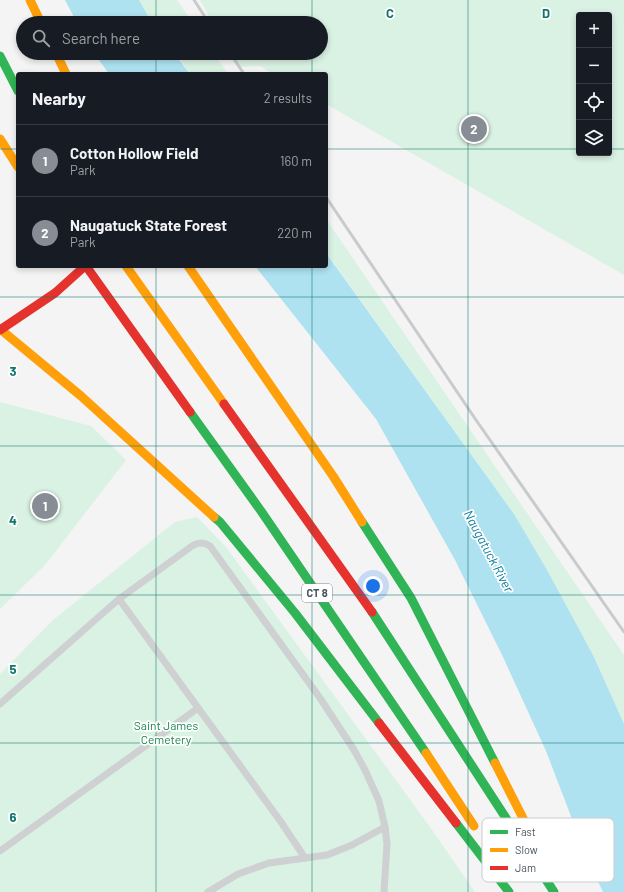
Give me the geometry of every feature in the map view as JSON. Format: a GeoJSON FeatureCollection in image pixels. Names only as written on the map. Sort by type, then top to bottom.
{"type":"FeatureCollection","features":[{"type":"Feature","properties":{"kind":"main road"},"geometry":{"type":"LineString","coordinates":[[30,0],[38,16]]}},
{"type":"Feature","properties":{"kind":"main road"},"geometry":{"type":"LineString","coordinates":[[0,56],[16,87]]}},
{"type":"Feature","properties":{"kind":"main road"},"geometry":{"type":"LineString","coordinates":[[59,60],[65,72]]}},
{"type":"Feature","properties":{"kind":"main road"},"geometry":{"type":"LineString","coordinates":[[0,140],[16,164]]}},
{"type":"Feature","properties":{"kind":"main road"},"geometry":{"type":"LineString","coordinates":[[83,268],[49,298],[0,330],[81,396],[220,522],[295,613],[482,857]]}},
{"type":"Feature","properties":{"kind":"main road","name":"CT 8"},"geometry":{"type":"LineString","coordinates":[[86,268],[261,511],[409,726],[478,832]]}},
{"type":"Feature","properties":{"kind":"main road"},"geometry":{"type":"LineString","coordinates":[[189,268],[333,476],[411,598],[523,818]]}},
{"type":"Feature","properties":{"kind":"main road","name":"CT 8"},"geometry":{"type":"LineString","coordinates":[[127,269],[385,631],[506,818]]}},
{"type":"Feature","properties":{"kind":"main road"},"geometry":{"type":"LineString","coordinates":[[501,882],[509,892]]}},
{"type":"Feature","properties":{"kind":"main road"},"geometry":{"type":"LineString","coordinates":[[511,882],[517,892]]}},
{"type":"Feature","properties":{"kind":"main road","name":"CT 8"},"geometry":{"type":"LineString","coordinates":[[548,882],[554,892]]}},
{"type":"Feature","properties":{"kind":"main road"},"geometry":{"type":"LineString","coordinates":[[555,882],[560,892]]}},
{"type":"Feature","properties":{"kind":"lane"},"geometry":{"type":"LineString","coordinates":[[0,704],[119,599],[192,546],[197,543],[206,543],[210,546],[320,698],[354,750],[379,801],[385,827],[387,844],[384,892]]}},
{"type":"Feature","properties":{"kind":"lane"},"geometry":{"type":"LineString","coordinates":[[119,599],[281,822],[305,858]]}},
{"type":"Feature","properties":{"kind":"lane"},"geometry":{"type":"LineString","coordinates":[[0,850],[198,708]]}},
{"type":"Feature","properties":{"kind":"lane"},"geometry":{"type":"LineString","coordinates":[[208,892],[238,874],[269,863],[327,855],[352,845],[385,827]]}},
{"type":"Feature","properties":{"kind":"green space"},"geometry":{"type":"Polygon","coordinates":[[[139,0],[177,0],[188,16],[148,16],[139,0]]]}},
{"type":"Feature","properties":{"kind":"green space"},"geometry":{"type":"Polygon","coordinates":[[[200,0],[624,0],[624,275],[328,105],[328,72],[270,72],[260,66],[239,67],[235,60],[328,60],[328,16],[209,16],[200,0]]]}},
{"type":"Feature","properties":{"kind":"green space"},"geometry":{"type":"Polygon","coordinates":[[[180,60],[218,60],[227,72],[189,72],[180,60]]]}},
{"type":"Feature","properties":{"kind":"green space"},"geometry":{"type":"Polygon","coordinates":[[[328,222],[624,655],[624,724],[594,657],[514,514],[328,255],[328,222]]]}},
{"type":"Feature","properties":{"kind":"green space"},"geometry":{"type":"Polygon","coordinates":[[[0,402],[91,426],[126,460],[45,565],[0,609],[0,402]]]}},
{"type":"Feature","properties":{"kind":"green space","name":"Saint James Cemetery"},"geometry":{"type":"Polygon","coordinates":[[[197,517],[226,547],[430,827],[475,892],[0,892],[0,674],[53,620],[175,522],[197,517]]]}},
{"type":"Feature","properties":{"kind":"water"},"geometry":{"type":"Polygon","coordinates":[[[65,0],[139,0],[148,16],[73,16],[65,0]]]}},
{"type":"Feature","properties":{"kind":"water"},"geometry":{"type":"Polygon","coordinates":[[[99,60],[179,60],[188,72],[108,72],[99,60]]]}},
{"type":"Feature","properties":{"kind":"water","name":"Naugatuck River"},"geometry":{"type":"Polygon","coordinates":[[[328,256],[514,514],[547,570],[594,657],[624,724],[624,892],[603,892],[598,882],[614,882],[614,818],[572,818],[546,751],[503,657],[455,560],[376,419],[257,268],[328,268],[328,256]]]}},
{"type":"Feature","properties":{"kind":"railway"},"geometry":{"type":"LineString","coordinates":[[194,0],[204,16]]}},
{"type":"Feature","properties":{"kind":"railway"},"geometry":{"type":"LineString","coordinates":[[235,60],[243,72]]}},
{"type":"Feature","properties":{"kind":"railway"},"geometry":{"type":"LineString","coordinates":[[328,200],[476,420],[624,632]]}},
{"type":"Feature","properties":{"kind":"traffic: fast"},"geometry":{"type":"LineString","coordinates":[[0,56],[16,87]]}},
{"type":"Feature","properties":{"kind":"traffic: fast"},"geometry":{"type":"LineString","coordinates":[[190,412],[261,511],[426,753]]}},
{"type":"Feature","properties":{"kind":"traffic: fast"},"geometry":{"type":"LineString","coordinates":[[214,517],[220,522],[295,613],[379,723]]}},
{"type":"Feature","properties":{"kind":"traffic: fast"},"geometry":{"type":"LineString","coordinates":[[362,522],[411,598],[495,763]]}},
{"type":"Feature","properties":{"kind":"traffic: fast"},"geometry":{"type":"LineString","coordinates":[[372,612],[506,818]]}},
{"type":"Feature","properties":{"kind":"traffic: fast"},"geometry":{"type":"LineString","coordinates":[[456,823],[482,857]]}},
{"type":"Feature","properties":{"kind":"traffic: fast"},"geometry":{"type":"LineString","coordinates":[[501,882],[509,892]]}},
{"type":"Feature","properties":{"kind":"traffic: fast"},"geometry":{"type":"LineString","coordinates":[[548,882],[554,892]]}},
{"type":"Feature","properties":{"kind":"traffic: slow"},"geometry":{"type":"LineString","coordinates":[[30,0],[38,16]]}},
{"type":"Feature","properties":{"kind":"traffic: slow"},"geometry":{"type":"LineString","coordinates":[[59,60],[65,72]]}},
{"type":"Feature","properties":{"kind":"traffic: slow"},"geometry":{"type":"LineString","coordinates":[[0,139],[16,164]]}},
{"type":"Feature","properties":{"kind":"traffic: slow"},"geometry":{"type":"LineString","coordinates":[[127,268],[224,404]]}},
{"type":"Feature","properties":{"kind":"traffic: slow"},"geometry":{"type":"LineString","coordinates":[[189,268],[333,476],[362,522]]}},
{"type":"Feature","properties":{"kind":"traffic: slow"},"geometry":{"type":"LineString","coordinates":[[0,329],[81,396],[214,517]]}},
{"type":"Feature","properties":{"kind":"traffic: slow"},"geometry":{"type":"LineString","coordinates":[[426,753],[474,826]]}},
{"type":"Feature","properties":{"kind":"traffic: slow"},"geometry":{"type":"LineString","coordinates":[[495,763],[523,818]]}},
{"type":"Feature","properties":{"kind":"traffic: jam"},"geometry":{"type":"LineString","coordinates":[[0,330],[55,293],[83,268]]}},
{"type":"Feature","properties":{"kind":"traffic: jam"},"geometry":{"type":"LineString","coordinates":[[87,268],[190,412]]}},
{"type":"Feature","properties":{"kind":"traffic: jam"},"geometry":{"type":"LineString","coordinates":[[224,404],[372,612]]}},
{"type":"Feature","properties":{"kind":"traffic: jam"},"geometry":{"type":"LineString","coordinates":[[379,723],[456,823]]}},
{"type":"Feature","properties":{"kind":"place","name":"Naugatuck State Forest"},"geometry":{"type":"Point","coordinates":[474,129]}},
{"type":"Feature","properties":{"kind":"place","name":"Cotton Hollow Field"},"geometry":{"type":"Point","coordinates":[45,506]}}]}
